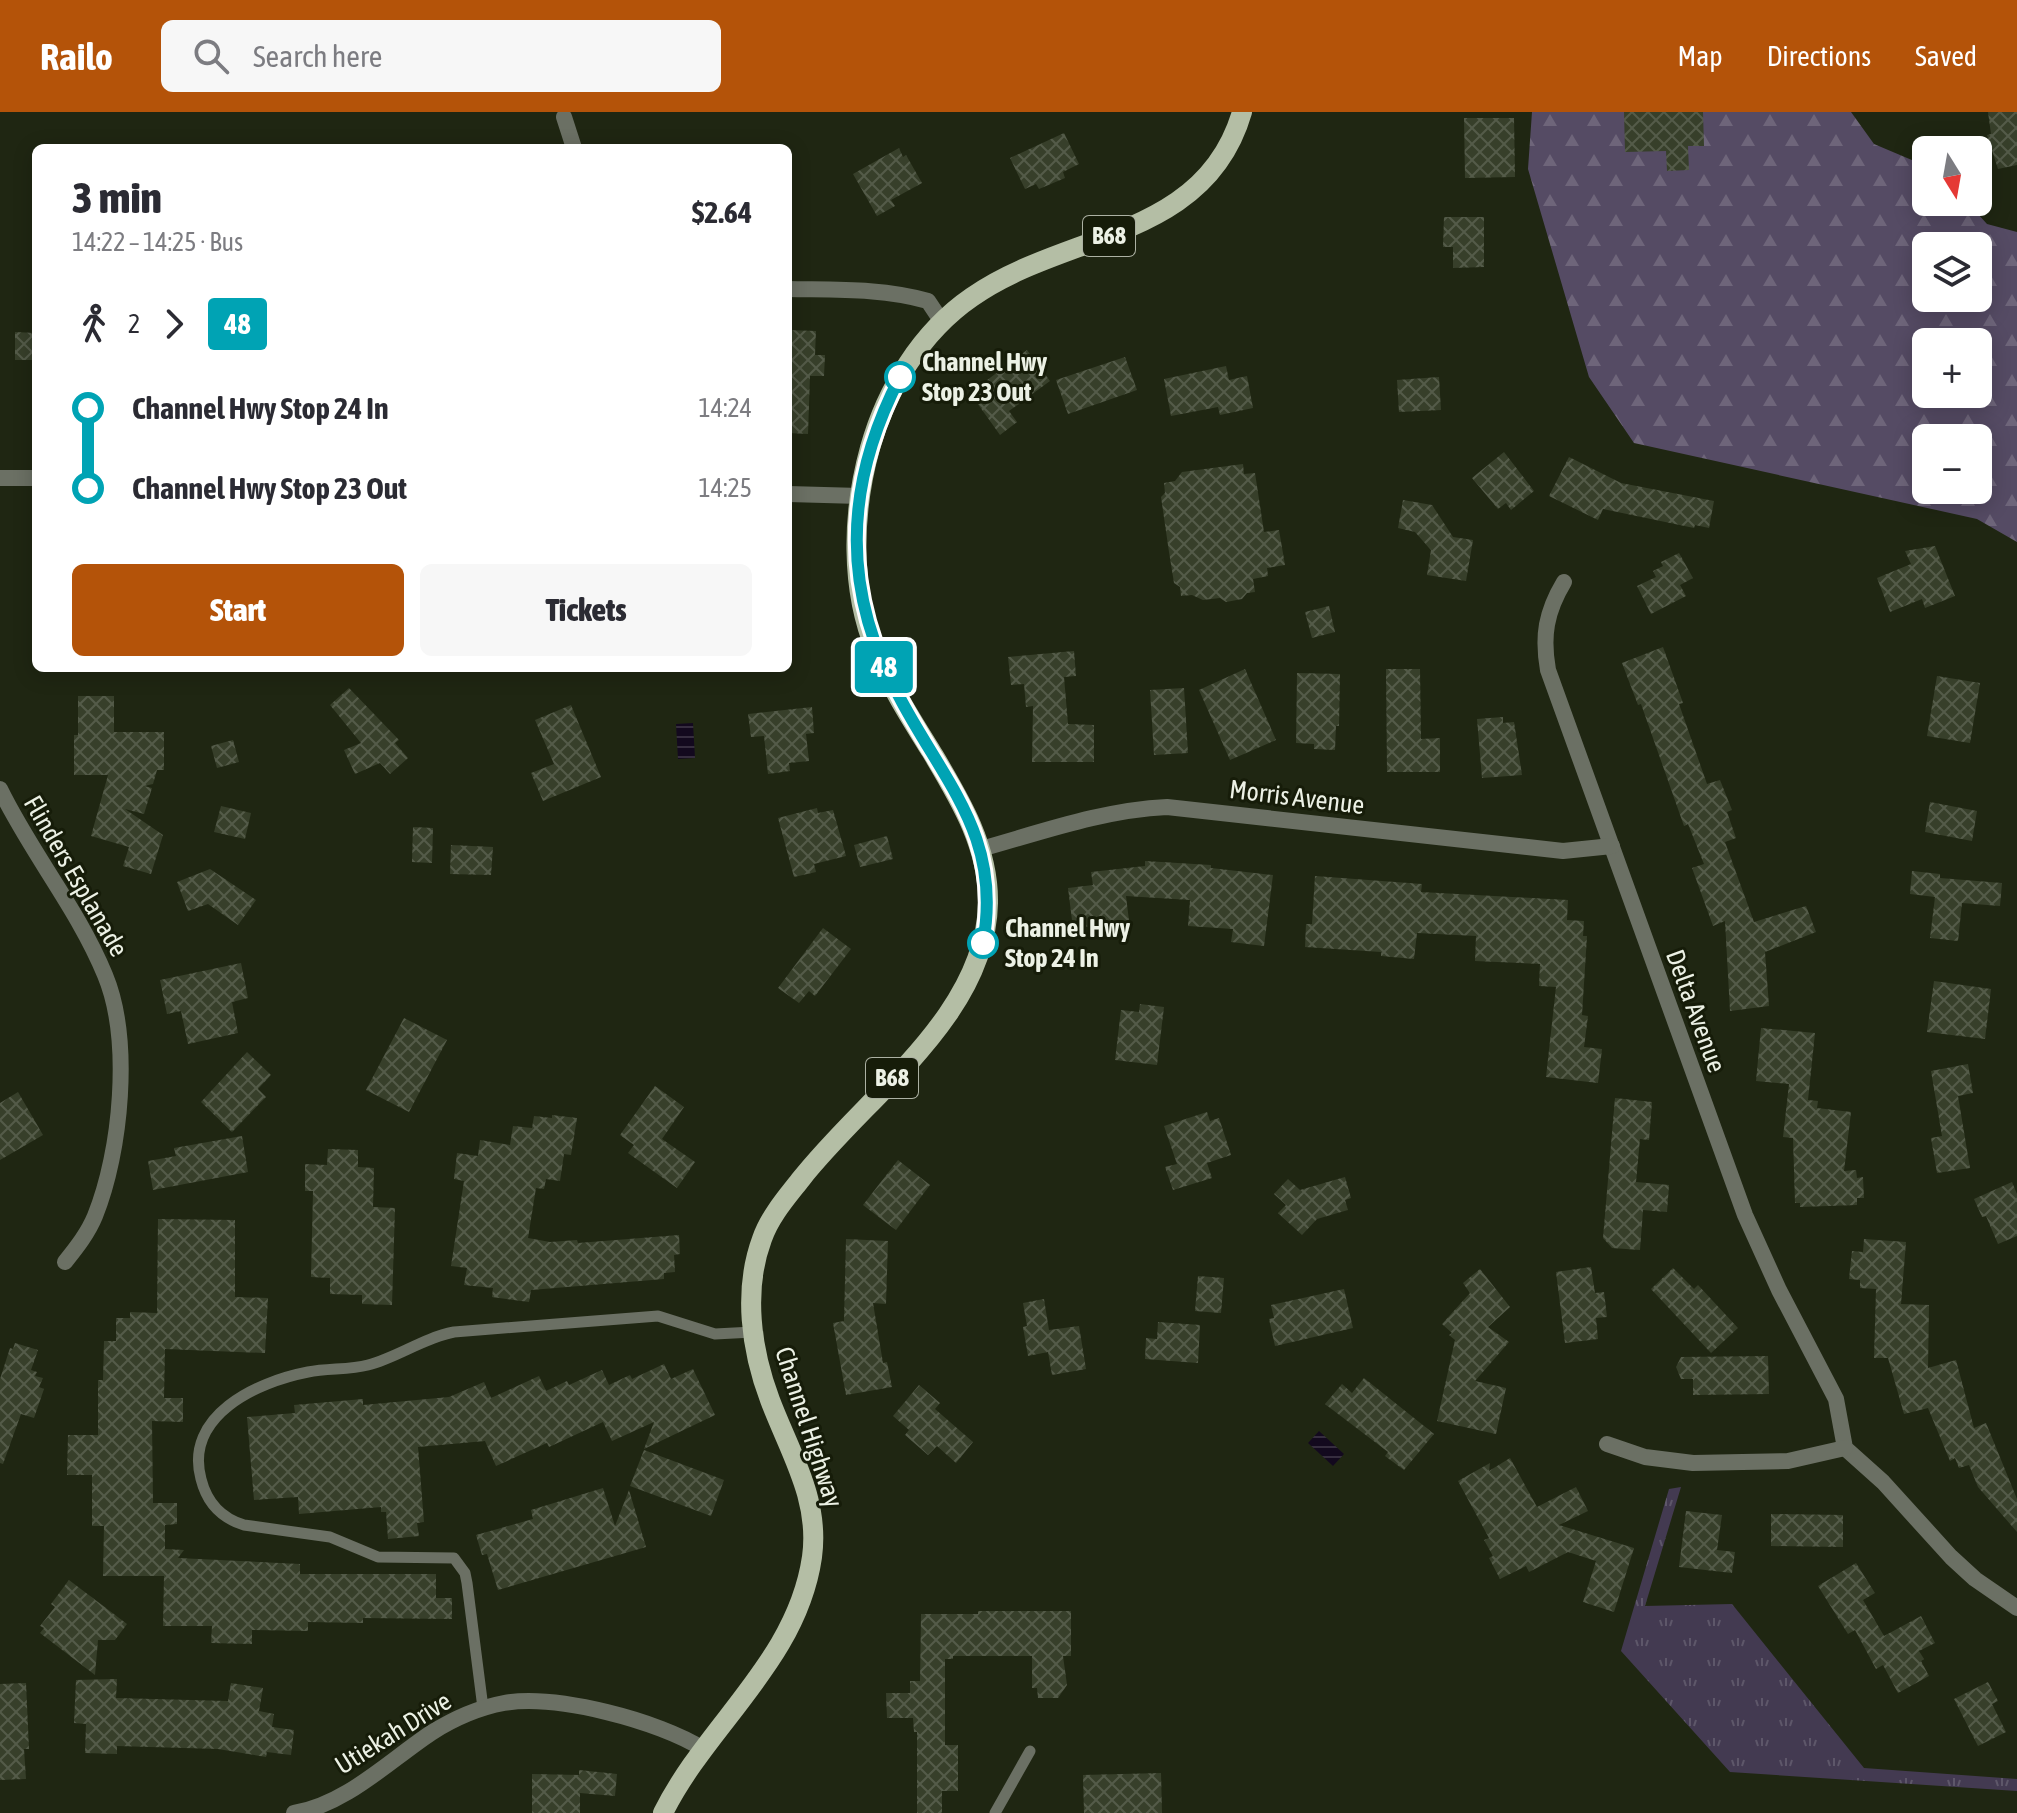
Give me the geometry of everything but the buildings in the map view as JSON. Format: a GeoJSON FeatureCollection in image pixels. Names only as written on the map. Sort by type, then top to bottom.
{"type":"FeatureCollection","features":[{"type":"Feature","properties":{"kind":"main road","name":"Channel Highway"},"geometry":{"type":"LineString","coordinates":[[663,1813],[703,1749],[761,1675],[787,1635],[803,1595],[812,1556],[813,1522],[809,1496],[770,1401],[753,1332],[752,1280],[762,1238],[774,1214],[813,1163],[927,1041],[950,1010],[976,965],[983,943],[988,899],[981,849],[962,801],[902,703],[875,650],[866,621],[858,574],[860,496],[871,445],[888,400],[916,352],[942,322],[969,298],[995,283],[1127,229],[1184,197],[1223,157],[1242,112]]}},
{"type":"Feature","properties":{"kind":"street"},"geometry":{"type":"LineString","coordinates":[[564,117],[573,144]]}},
{"type":"Feature","properties":{"kind":"street"},"geometry":{"type":"LineString","coordinates":[[792,289],[882,291],[907,295],[928,301],[942,322]]}},
{"type":"Feature","properties":{"kind":"street"},"geometry":{"type":"LineString","coordinates":[[0,478],[32,478]]}},
{"type":"Feature","properties":{"kind":"street"},"geometry":{"type":"LineString","coordinates":[[792,494],[860,496]]}},
{"type":"Feature","properties":{"kind":"street","name":"Delta Avenue"},"geometry":{"type":"LineString","coordinates":[[1564,582],[1547,618],[1545,643],[1548,670],[1745,1215],[1779,1290],[1836,1399],[1845,1448]]}},
{"type":"Feature","properties":{"kind":"street","name":"Flinders Esplanade"},"geometry":{"type":"LineString","coordinates":[[0,789],[27,840],[86,936],[106,978],[118,1029],[119,1118],[109,1171],[94,1218],[65,1262]]}},
{"type":"Feature","properties":{"kind":"street","name":"Morris Avenue"},"geometry":{"type":"LineString","coordinates":[[981,849],[1134,808],[1167,807],[1563,851],[1612,846]]}},
{"type":"Feature","properties":{"kind":"street"},"geometry":{"type":"LineString","coordinates":[[1607,1444],[1645,1457],[1693,1463],[1788,1461],[1845,1448],[1883,1482],[1951,1557],[1975,1579],[2017,1608]]}},
{"type":"Feature","properties":{"kind":"street","name":"Utiekah Drive"},"geometry":{"type":"LineString","coordinates":[[294,1813],[326,1803],[434,1731],[483,1708],[531,1702],[559,1704],[653,1725],[680,1735],[703,1749]]}},
{"type":"Feature","properties":{"kind":"lane"},"geometry":{"type":"LineString","coordinates":[[483,1708],[467,1583],[460,1564],[454,1558],[378,1557],[330,1537],[231,1521],[221,1515],[208,1499],[199,1473],[199,1446],[213,1419],[233,1402],[286,1378],[374,1363],[425,1340],[454,1332],[658,1316],[715,1334],[753,1332]]}},
{"type":"Feature","properties":{"kind":"lane"},"geometry":{"type":"LineString","coordinates":[[995,1813],[1030,1751]]}},
{"type":"Feature","properties":{"kind":"green space"},"geometry":{"type":"Polygon","coordinates":[[[1532,112],[1851,112],[1874,144],[1912,160],[1912,216],[1980,216],[1987,224],[2017,232],[2017,542],[1977,519],[1634,443],[1589,377],[1528,169],[1532,112]]]}},
{"type":"Feature","properties":{"kind":"green space"},"geometry":{"type":"Polygon","coordinates":[[[1681,1487],[1645,1606],[1732,1604],[1864,1768],[2017,1779],[2017,1791],[1730,1772],[1621,1651],[1669,1489],[1681,1487]]]}},
{"type":"Feature","properties":{"kind":"shaded area"},"geometry":{"type":"Polygon","coordinates":[[[693,723],[695,758],[678,759],[676,724],[693,723]]]}},
{"type":"Feature","properties":{"kind":"shaded area"},"geometry":{"type":"Polygon","coordinates":[[[1319,1431],[1344,1454],[1333,1466],[1308,1443],[1319,1431]]]}},
{"type":"Feature","properties":{"kind":"bus line","name":"48"},"geometry":{"type":"LineString","coordinates":[[900,377],[871,445],[860,496],[857,551],[861,599],[875,650],[902,703],[962,801],[981,849],[988,899],[983,943]]}},
{"type":"Feature","properties":{"kind":"place","name":"Channel Hwy Stop 23 Out"},"geometry":{"type":"Point","coordinates":[900,377]}},
{"type":"Feature","properties":{"kind":"place","name":"Channel Hwy Stop 24 In"},"geometry":{"type":"Point","coordinates":[983,943]}}]}
